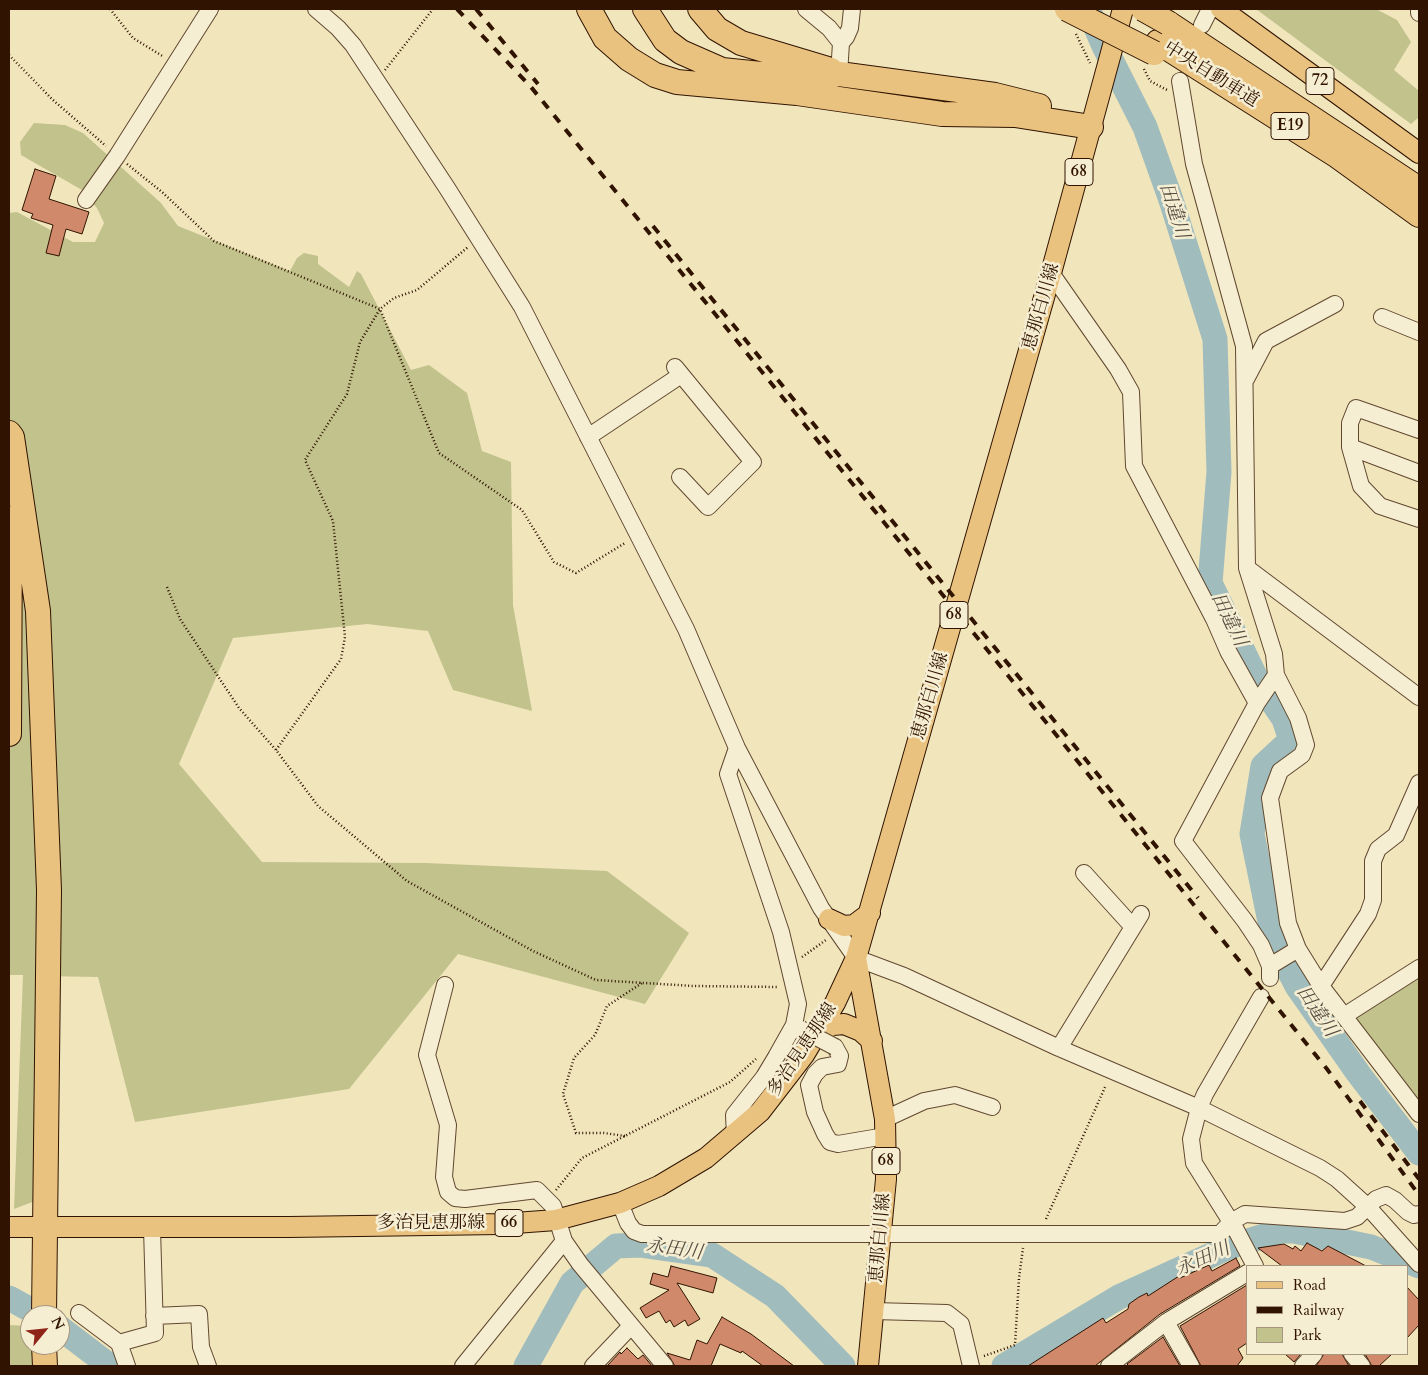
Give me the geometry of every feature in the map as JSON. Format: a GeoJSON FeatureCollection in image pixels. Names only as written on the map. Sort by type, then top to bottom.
{"type":"FeatureCollection","features":[{"type":"Feature","properties":{"kind":"highway"},"geometry":{"type":"LineString","coordinates":[[590,9],[605,38],[629,59],[656,75],[677,82],[797,93],[942,114],[1015,114],[1091,127]]}},
{"type":"Feature","properties":{"kind":"highway"},"geometry":{"type":"LineString","coordinates":[[631,9],[643,35],[657,53],[700,84]]}},
{"type":"Feature","properties":{"kind":"highway"},"geometry":{"type":"LineString","coordinates":[[645,9],[665,40],[680,52],[722,70],[810,79],[839,74]]}},
{"type":"Feature","properties":{"kind":"highway"},"geometry":{"type":"LineString","coordinates":[[700,9],[717,29],[741,43],[819,66],[839,74],[995,94],[1056,111],[1091,127]]}},
{"type":"Feature","properties":{"kind":"highway"},"geometry":{"type":"LineString","coordinates":[[1067,9],[1160,39]]}},
{"type":"Feature","properties":{"kind":"highway","name":"中央自動車道"},"geometry":{"type":"LineString","coordinates":[[1099,9],[1160,39],[1419,188]]}},
{"type":"Feature","properties":{"kind":"highway","name":"中央自動車道"},"geometry":{"type":"LineString","coordinates":[[1143,9],[1160,39],[1336,155],[1419,215]]}},
{"type":"Feature","properties":{"kind":"highway"},"geometry":{"type":"LineString","coordinates":[[9,433],[12,437],[38,610],[49,890],[44,1305]]}},
{"type":"Feature","properties":{"kind":"highway"},"geometry":{"type":"LineString","coordinates":[[9,499],[11,541],[9,734]]}},
{"type":"Feature","properties":{"kind":"main road","name":"恵那白川線"},"geometry":{"type":"LineString","coordinates":[[868,1366],[886,1179],[885,1128],[872,1041],[864,1008],[856,958],[1051,273],[1123,9]]}},
{"type":"Feature","properties":{"kind":"main road","name":"72"},"geometry":{"type":"LineString","coordinates":[[1221,9],[1419,153]]}},
{"type":"Feature","properties":{"kind":"main road"},"geometry":{"type":"LineString","coordinates":[[828,929],[854,924],[870,913]]}},
{"type":"Feature","properties":{"kind":"main road","name":"多治見恵那線"},"geometry":{"type":"LineString","coordinates":[[9,1228],[501,1224],[556,1220],[620,1203],[659,1186],[706,1158],[760,1112],[781,1086],[805,1028],[836,1003],[856,958]]}},
{"type":"Feature","properties":{"kind":"main road"},"geometry":{"type":"LineString","coordinates":[[805,1028],[844,1024],[861,1031],[872,1041]]}},
{"type":"Feature","properties":{"kind":"street"},"geometry":{"type":"LineString","coordinates":[[86,200],[117,156],[210,9]]}},
{"type":"Feature","properties":{"kind":"street"},"geometry":{"type":"LineString","coordinates":[[316,9],[338,28],[353,45],[522,307],[686,629],[737,748],[828,929],[856,958],[904,976],[1059,1048],[1199,1108],[1320,1168],[1337,1179],[1368,1207],[1419,1264]]}},
{"type":"Feature","properties":{"kind":"street"},"geometry":{"type":"LineString","coordinates":[[806,9],[829,28],[841,43]]}},
{"type":"Feature","properties":{"kind":"street"},"geometry":{"type":"LineString","coordinates":[[839,74],[841,43],[846,38],[850,28],[852,9]]}},
{"type":"Feature","properties":{"kind":"street"},"geometry":{"type":"LineString","coordinates":[[1202,25],[1210,9]]}},
{"type":"Feature","properties":{"kind":"street"},"geometry":{"type":"LineString","coordinates":[[1180,81],[1194,164],[1244,346],[1247,568],[1274,654],[1276,675],[1298,718],[1306,745],[1302,755],[1280,771],[1270,798],[1288,923],[1298,949],[1321,986],[1419,1114]]}},
{"type":"Feature","properties":{"kind":"street"},"geometry":{"type":"LineString","coordinates":[[1051,273],[1118,369],[1131,392],[1134,466],[1214,619],[1228,652],[1257,702]]}},
{"type":"Feature","properties":{"kind":"street"},"geometry":{"type":"LineString","coordinates":[[1244,381],[1266,342],[1335,304]]}},
{"type":"Feature","properties":{"kind":"street"},"geometry":{"type":"LineString","coordinates":[[1382,317],[1419,332]]}},
{"type":"Feature","properties":{"kind":"street"},"geometry":{"type":"LineString","coordinates":[[588,437],[678,371],[754,462],[708,507],[680,477]]}},
{"type":"Feature","properties":{"kind":"street"},"geometry":{"type":"LineString","coordinates":[[1419,430],[1356,408],[1350,423],[1350,447],[1361,486],[1380,506],[1419,519]]}},
{"type":"Feature","properties":{"kind":"street"},"geometry":{"type":"LineString","coordinates":[[1350,447],[1419,473]]}},
{"type":"Feature","properties":{"kind":"street"},"geometry":{"type":"LineString","coordinates":[[1247,568],[1419,697]]}},
{"type":"Feature","properties":{"kind":"street"},"geometry":{"type":"LineString","coordinates":[[1276,675],[1257,702],[1183,841],[1246,921],[1261,945],[1270,972],[1298,949]]}},
{"type":"Feature","properties":{"kind":"street"},"geometry":{"type":"LineString","coordinates":[[737,748],[728,774],[781,932],[795,990],[798,1014],[805,1028],[835,1047],[840,1056],[838,1064],[822,1067],[815,1074],[809,1085],[815,1112],[830,1142],[838,1144],[885,1128],[924,1101],[954,1095],[992,1107]]}},
{"type":"Feature","properties":{"kind":"street"},"geometry":{"type":"LineString","coordinates":[[1321,986],[1368,914],[1373,900],[1373,861],[1378,850],[1396,835],[1419,783]]}},
{"type":"Feature","properties":{"kind":"street"},"geometry":{"type":"LineString","coordinates":[[1059,1048],[1137,920],[1084,873]]}},
{"type":"Feature","properties":{"kind":"street"},"geometry":{"type":"LineString","coordinates":[[1344,1016],[1419,968]]}},
{"type":"Feature","properties":{"kind":"street"},"geometry":{"type":"LineString","coordinates":[[445,985],[427,1056],[448,1125],[444,1177],[448,1192],[455,1198],[465,1199],[537,1190],[553,1206],[564,1240],[580,1264],[665,1366]]}},
{"type":"Feature","properties":{"kind":"street"},"geometry":{"type":"LineString","coordinates":[[1256,1265],[1194,1163],[1191,1139],[1199,1108],[1225,1056],[1260,997]]}},
{"type":"Feature","properties":{"kind":"street"},"geometry":{"type":"LineString","coordinates":[[620,1203],[628,1223],[634,1231],[642,1234],[1026,1234],[1044,1236],[1220,1234],[1233,1226],[1245,1214],[1345,1221],[1357,1217],[1376,1199],[1386,1195],[1395,1200],[1408,1212],[1414,1215],[1419,1214]]}},
{"type":"Feature","properties":{"kind":"street"},"geometry":{"type":"LineString","coordinates":[[119,1343],[155,1333],[152,1228]]}},
{"type":"Feature","properties":{"kind":"street"},"geometry":{"type":"LineString","coordinates":[[463,1366],[564,1240]]}},
{"type":"Feature","properties":{"kind":"street"},"geometry":{"type":"LineString","coordinates":[[1109,1366],[1166,1322],[1246,1274]]}},
{"type":"Feature","properties":{"kind":"street"},"geometry":{"type":"LineString","coordinates":[[874,1311],[947,1313],[961,1324],[971,1364]]}},
{"type":"Feature","properties":{"kind":"street"},"geometry":{"type":"LineString","coordinates":[[79,1313],[119,1343],[127,1366]]}},
{"type":"Feature","properties":{"kind":"street"},"geometry":{"type":"LineString","coordinates":[[154,1316],[199,1314],[201,1347],[208,1366]]}},
{"type":"Feature","properties":{"kind":"street"},"geometry":{"type":"LineString","coordinates":[[1166,1322],[1191,1366]]}},
{"type":"Feature","properties":{"kind":"street"},"geometry":{"type":"LineString","coordinates":[[593,1366],[631,1326]]}},
{"type":"Feature","properties":{"kind":"street"},"geometry":{"type":"LineString","coordinates":[[1303,1366],[1313,1355]]}},
{"type":"Feature","properties":{"kind":"street"},"geometry":{"type":"LineString","coordinates":[[1353,1355],[1362,1366]]}},
{"type":"Feature","properties":{"kind":"path"},"geometry":{"type":"LineString","coordinates":[[110,9],[133,38],[176,64]]}},
{"type":"Feature","properties":{"kind":"path"},"geometry":{"type":"LineString","coordinates":[[375,80],[433,9]]}},
{"type":"Feature","properties":{"kind":"path"},"geometry":{"type":"LineString","coordinates":[[1074,32],[1090,63],[1096,69],[1105,72]]}},
{"type":"Feature","properties":{"kind":"path"},"geometry":{"type":"LineString","coordinates":[[9,55],[53,100],[117,156],[162,192],[214,241],[380,309],[439,453],[522,510],[554,562],[576,573],[638,535]]}},
{"type":"Feature","properties":{"kind":"path"},"geometry":{"type":"LineString","coordinates":[[276,750],[341,659],[344,638],[333,521],[305,460],[347,394],[360,342],[380,309],[394,298],[417,290],[479,238]]}},
{"type":"Feature","properties":{"kind":"path"},"geometry":{"type":"LineString","coordinates":[[167,587],[180,619],[239,708],[276,750],[318,806],[407,881],[533,951],[596,980],[693,986],[772,985],[795,990]]}},
{"type":"Feature","properties":{"kind":"path"},"geometry":{"type":"LineString","coordinates":[[802,957],[828,929]]}},
{"type":"Feature","properties":{"kind":"path"},"geometry":{"type":"LineString","coordinates":[[625,1136],[604,1133],[576,1133],[563,1094],[574,1058],[595,1035],[607,1006],[643,983]]}},
{"type":"Feature","properties":{"kind":"path"},"geometry":{"type":"LineString","coordinates":[[548,1201],[582,1158],[730,1082],[760,1056]]}},
{"type":"Feature","properties":{"kind":"path"},"geometry":{"type":"LineString","coordinates":[[1044,1236],[1046,1220],[1107,1081]]}},
{"type":"Feature","properties":{"kind":"path"},"geometry":{"type":"LineString","coordinates":[[971,1364],[1015,1344],[1019,1278],[1026,1234]]}},
{"type":"Feature","properties":{"kind":"green space"},"geometry":{"type":"Polygon","coordinates":[[[1256,9],[1376,9],[1397,20],[1411,42],[1394,70],[1419,91],[1419,117],[1411,124],[1256,9]]]}},
{"type":"Feature","properties":{"kind":"green space"},"geometry":{"type":"Polygon","coordinates":[[[34,123],[65,125],[83,133],[161,203],[178,226],[290,271],[297,258],[304,253],[318,256],[318,264],[349,287],[357,271],[361,274],[411,370],[429,365],[467,393],[482,451],[511,462],[513,605],[532,711],[453,690],[428,631],[367,624],[233,638],[179,764],[262,862],[426,863],[607,871],[689,933],[645,1004],[458,954],[349,1089],[135,1122],[98,977],[41,976],[35,1201],[14,1209],[23,975],[9,975],[9,213],[17,212],[73,242],[95,242],[104,223],[97,208],[82,190],[21,155],[20,142],[34,123]]]}},
{"type":"Feature","properties":{"kind":"green space"},"geometry":{"type":"Polygon","coordinates":[[[1419,972],[1419,1103],[1352,1019],[1419,972]]]}},
{"type":"Feature","properties":{"kind":"green space"},"geometry":{"type":"Polygon","coordinates":[[[9,1325],[20,1326],[20,1355],[38,1355],[39,1366],[9,1366],[9,1325]]]}},
{"type":"Feature","properties":{"kind":"building"},"geometry":{"type":"Polygon","coordinates":[[[35,169],[56,176],[49,199],[89,212],[82,234],[66,229],[59,256],[46,253],[53,225],[31,218],[33,214],[22,210],[35,169]]]}},
{"type":"Feature","properties":{"kind":"building"},"geometry":{"type":"Polygon","coordinates":[[[1307,1243],[1322,1251],[1328,1246],[1364,1265],[1281,1265],[1258,1248],[1284,1244],[1293,1249],[1295,1246],[1301,1251],[1307,1243]]]}},
{"type":"Feature","properties":{"kind":"building"},"geometry":{"type":"Polygon","coordinates":[[[1236,1258],[1240,1266],[1160,1314],[1095,1366],[1028,1366],[1103,1318],[1106,1323],[1128,1309],[1129,1304],[1139,1297],[1147,1293],[1148,1296],[1179,1276],[1180,1278],[1209,1265],[1212,1271],[1236,1258]]]}},
{"type":"Feature","properties":{"kind":"building"},"geometry":{"type":"Polygon","coordinates":[[[671,1266],[717,1278],[713,1293],[677,1283],[700,1319],[688,1326],[685,1320],[674,1327],[670,1320],[666,1323],[659,1311],[646,1318],[640,1308],[669,1290],[650,1284],[653,1273],[668,1277],[671,1266]]]}},
{"type":"Feature","properties":{"kind":"building"},"geometry":{"type":"Polygon","coordinates":[[[1246,1286],[1246,1344],[1238,1349],[1243,1358],[1237,1366],[1201,1366],[1180,1326],[1246,1286]]]}},
{"type":"Feature","properties":{"kind":"building"},"geometry":{"type":"Polygon","coordinates":[[[1408,1288],[1419,1300],[1419,1325],[1408,1337],[1408,1288]]]}},
{"type":"Feature","properties":{"kind":"building"},"geometry":{"type":"Polygon","coordinates":[[[722,1317],[751,1334],[794,1366],[763,1366],[742,1351],[741,1353],[720,1344],[711,1366],[675,1366],[667,1353],[690,1360],[697,1340],[707,1344],[722,1317]]]}},
{"type":"Feature","properties":{"kind":"building"},"geometry":{"type":"Polygon","coordinates":[[[1163,1337],[1180,1366],[1129,1366],[1127,1364],[1163,1337]]]}},
{"type":"Feature","properties":{"kind":"building"},"geometry":{"type":"Polygon","coordinates":[[[627,1348],[638,1359],[643,1355],[652,1366],[607,1366],[620,1352],[621,1354],[627,1348]]]}},
{"type":"Feature","properties":{"kind":"building"},"geometry":{"type":"Polygon","coordinates":[[[1286,1355],[1300,1355],[1294,1362],[1286,1355]]]}},
{"type":"Feature","properties":{"kind":"building"},"geometry":{"type":"Polygon","coordinates":[[[1323,1355],[1343,1355],[1349,1366],[1316,1366],[1323,1355]]]}},
{"type":"Feature","properties":{"kind":"building"},"geometry":{"type":"Polygon","coordinates":[[[1366,1355],[1391,1355],[1379,1366],[1372,1366],[1366,1355]]]}},
{"type":"Feature","properties":{"kind":"waterway","name":"田違川"},"geometry":{"type":"LineString","coordinates":[[1088,9],[1104,46],[1145,127],[1171,200],[1215,339],[1219,472],[1210,583],[1256,678],[1284,719],[1291,740],[1263,766],[1252,834],[1274,941],[1297,986],[1358,1073],[1419,1153]]}},
{"type":"Feature","properties":{"kind":"waterway","name":"永田川"},"geometry":{"type":"LineString","coordinates":[[1004,1366],[1119,1297],[1229,1247],[1280,1231],[1294,1231],[1371,1247],[1419,1266]]}},
{"type":"Feature","properties":{"kind":"waterway","name":"永田川"},"geometry":{"type":"LineString","coordinates":[[526,1366],[572,1283],[616,1246],[641,1245],[712,1255],[775,1296],[843,1366]]}},
{"type":"Feature","properties":{"kind":"waterway","name":"永田川"},"geometry":{"type":"LineString","coordinates":[[9,1298],[22,1305]]}},
{"type":"Feature","properties":{"kind":"waterway","name":"永田川"},"geometry":{"type":"LineString","coordinates":[[70,1336],[110,1366]]}},
{"type":"Feature","properties":{"kind":"railway"},"geometry":{"type":"LineString","coordinates":[[457,9],[531,87],[1327,1069],[1419,1195]]}},
{"type":"Feature","properties":{"kind":"railway"},"geometry":{"type":"LineString","coordinates":[[476,9],[538,84]]}},
{"type":"Feature","properties":{"kind":"railway"},"geometry":{"type":"LineString","coordinates":[[653,226],[1198,898]]}},
{"type":"Feature","properties":{"kind":"railway"},"geometry":{"type":"LineString","coordinates":[[1360,1101],[1419,1179]]}}]}
